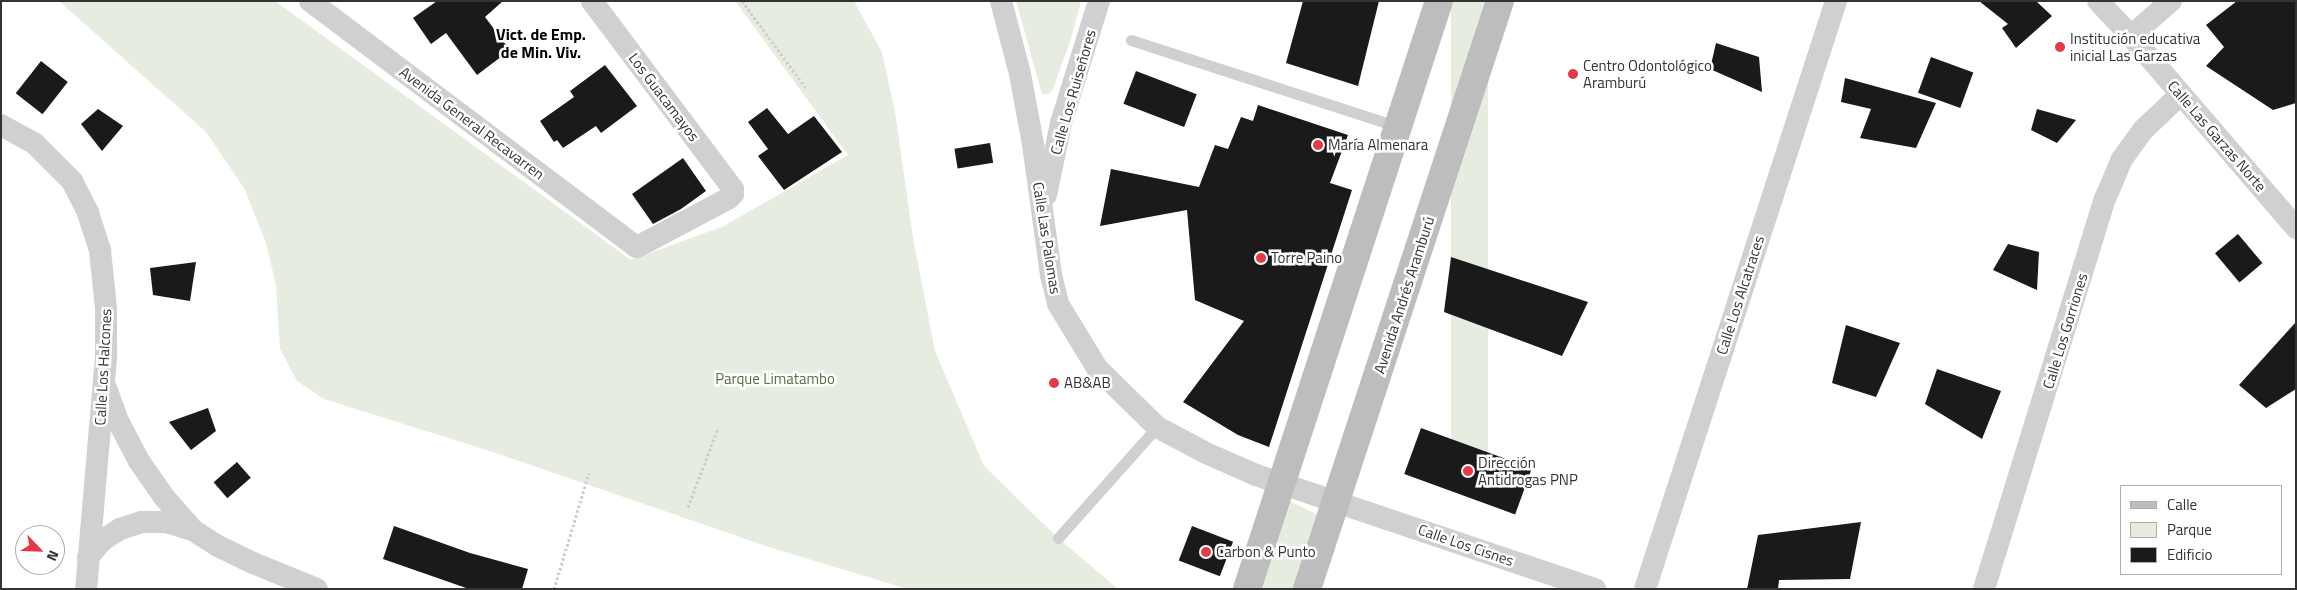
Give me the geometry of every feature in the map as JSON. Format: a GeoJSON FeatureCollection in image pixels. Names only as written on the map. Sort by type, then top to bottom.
{"type":"FeatureCollection","features":[{"type":"Feature","properties":{"kind":"main road"},"geometry":{"type":"LineString","coordinates":[[1247,589],[1439,1]]}},
{"type":"Feature","properties":{"kind":"main road","name":"Avenida Andrés Aramburú"},"geometry":{"type":"LineString","coordinates":[[1307,589],[1500,1]]}},
{"type":"Feature","properties":{"kind":"street","name":"Avenida General Recavarren"},"geometry":{"type":"LineString","coordinates":[[310,1],[637,247],[733,194]]}},
{"type":"Feature","properties":{"kind":"street","name":"Los Guacamayos"},"geometry":{"type":"LineString","coordinates":[[592,1],[733,189],[733,194]]}},
{"type":"Feature","properties":{"kind":"street","name":"Calle Las Palomas"},"geometry":{"type":"LineString","coordinates":[[1001,1],[1020,74],[1034,144],[1051,275],[1058,304],[1069,326],[1097,368],[1157,427],[1206,454],[1251,473],[1337,502]]}},
{"type":"Feature","properties":{"kind":"street","name":"Calle Los Ruiseñores"},"geometry":{"type":"LineString","coordinates":[[1042,213],[1061,123],[1099,1]]}},
{"type":"Feature","properties":{"kind":"street","name":"Calle Los Alcatraces"},"geometry":{"type":"LineString","coordinates":[[1645,589],[1836,1]]}},
{"type":"Feature","properties":{"kind":"street","name":"Calle Las Garzas Norte"},"geometry":{"type":"LineString","coordinates":[[2098,1],[2131,36],[2296,228]]}},
{"type":"Feature","properties":{"kind":"street"},"geometry":{"type":"LineString","coordinates":[[2131,36],[2171,1]]}},
{"type":"Feature","properties":{"kind":"street","name":"Calle Los Gorriones"},"geometry":{"type":"LineString","coordinates":[[1984,589],[2106,199],[2122,159],[2143,130],[2181,94]]}},
{"type":"Feature","properties":{"kind":"street","name":"Calle Los Halcones"},"geometry":{"type":"LineString","coordinates":[[1,125],[35,144],[62,169],[80,194],[100,251],[104,279],[107,337],[86,589]]}},
{"type":"Feature","properties":{"kind":"street"},"geometry":{"type":"LineString","coordinates":[[104,382],[119,423],[139,461],[164,497],[193,530],[218,546],[293,585],[317,589]]}},
{"type":"Feature","properties":{"kind":"street","name":"Calle Los Cisnes"},"geometry":{"type":"LineString","coordinates":[[1337,502],[1595,589]]}},
{"type":"Feature","properties":{"kind":"street"},"geometry":{"type":"LineString","coordinates":[[88,557],[112,534],[141,522],[166,522],[193,530]]}},
{"type":"Feature","properties":{"kind":"lane"},"geometry":{"type":"LineString","coordinates":[[1131,40],[1398,127]]}},
{"type":"Feature","properties":{"kind":"lane"},"geometry":{"type":"LineString","coordinates":[[1058,538],[1157,427]]}},
{"type":"Feature","properties":{"kind":"path"},"geometry":{"type":"LineString","coordinates":[[742,1],[805,87]]}},
{"type":"Feature","properties":{"kind":"path"},"geometry":{"type":"LineString","coordinates":[[688,507],[718,428]]}},
{"type":"Feature","properties":{"kind":"path"},"geometry":{"type":"LineString","coordinates":[[554,589],[589,473]]}},
{"type":"Feature","properties":{"kind":"green space","name":"Parque Limatambo"},"geometry":{"type":"Polygon","coordinates":[[[59,1],[275,1],[631,260],[724,226],[848,155],[735,1],[854,1],[882,52],[895,112],[913,238],[935,351],[984,466],[1058,538],[1118,589],[908,589],[772,548],[493,452],[324,399],[297,381],[280,349],[276,285],[266,243],[244,188],[206,132],[59,1]]]}},
{"type":"Feature","properties":{"kind":"green space"},"geometry":{"type":"Polygon","coordinates":[[[1016,1],[1081,1],[1071,39],[1052,91],[1047,94],[1042,94],[1016,1]]]}},
{"type":"Feature","properties":{"kind":"green space"},"geometry":{"type":"Polygon","coordinates":[[[1451,1],[1488,1],[1488,488],[1451,488],[1451,1]]]}},
{"type":"Feature","properties":{"kind":"green space"},"geometry":{"type":"Polygon","coordinates":[[[1287,500],[1320,516],[1297,589],[1259,589],[1287,500]]]}},
{"type":"Feature","properties":{"kind":"building"},"geometry":{"type":"Polygon","coordinates":[[[437,1],[503,1],[485,17],[510,50],[477,75],[446,33],[431,44],[413,18],[437,1]]]}},
{"type":"Feature","properties":{"kind":"building"},"geometry":{"type":"Polygon","coordinates":[[[1303,1],[1379,1],[1358,86],[1286,63],[1303,1]]]}},
{"type":"Feature","properties":{"kind":"building"},"geometry":{"type":"Polygon","coordinates":[[[1979,1],[2036,1],[2052,16],[2016,48],[2002,28],[2008,24],[1979,1]]]}},
{"type":"Feature","properties":{"kind":"building"},"geometry":{"type":"Polygon","coordinates":[[[2237,1],[2296,1],[2296,103],[2273,110],[2206,66],[2224,47],[2206,25],[2237,1]]]}},
{"type":"Feature","properties":{"kind":"building"},"geometry":{"type":"Polygon","coordinates":[[[1716,43],[1759,57],[1762,92],[1710,69],[1716,43]]]}},
{"type":"Feature","properties":{"kind":"building"},"geometry":{"type":"Polygon","coordinates":[[[1931,57],[1973,72],[1960,108],[1918,93],[1931,57]]]}},
{"type":"Feature","properties":{"kind":"building"},"geometry":{"type":"Polygon","coordinates":[[[41,61],[68,82],[43,114],[16,93],[41,61]]]}},
{"type":"Feature","properties":{"kind":"building"},"geometry":{"type":"Polygon","coordinates":[[[605,65],[637,106],[601,133],[596,126],[563,148],[557,140],[554,142],[540,121],[574,97],[570,91],[605,65]]]}},
{"type":"Feature","properties":{"kind":"building"},"geometry":{"type":"Polygon","coordinates":[[[1136,71],[1197,94],[1184,127],[1123,104],[1136,71]]]}},
{"type":"Feature","properties":{"kind":"building"},"geometry":{"type":"Polygon","coordinates":[[[1845,78],[1936,103],[1916,148],[1860,138],[1871,109],[1841,102],[1845,78]]]}},
{"type":"Feature","properties":{"kind":"building"},"geometry":{"type":"Polygon","coordinates":[[[1258,105],[1348,135],[1330,183],[1352,190],[1269,447],[1238,435],[1183,402],[1244,321],[1195,300],[1187,210],[1100,226],[1111,169],[1199,187],[1215,145],[1228,149],[1241,117],[1253,121],[1258,105]]]}},
{"type":"Feature","properties":{"kind":"building"},"geometry":{"type":"Polygon","coordinates":[[[767,108],[788,134],[814,116],[842,152],[784,190],[758,156],[768,149],[748,122],[767,108]]]}},
{"type":"Feature","properties":{"kind":"building"},"geometry":{"type":"Polygon","coordinates":[[[98,109],[123,126],[102,151],[81,124],[98,109]]]}},
{"type":"Feature","properties":{"kind":"building"},"geometry":{"type":"Polygon","coordinates":[[[2037,109],[2076,120],[2057,143],[2031,130],[2037,109]]]}},
{"type":"Feature","properties":{"kind":"building"},"geometry":{"type":"Polygon","coordinates":[[[990,143],[993,163],[958,168],[954,149],[990,143]]]}},
{"type":"Feature","properties":{"kind":"building"},"geometry":{"type":"Polygon","coordinates":[[[683,158],[706,191],[681,209],[653,224],[632,194],[683,158]]]}},
{"type":"Feature","properties":{"kind":"building"},"geometry":{"type":"Polygon","coordinates":[[[2238,234],[2262,263],[2239,282],[2215,253],[2238,234]]]}},
{"type":"Feature","properties":{"kind":"building"},"geometry":{"type":"Polygon","coordinates":[[[2008,244],[2039,252],[2037,290],[1993,270],[2008,244]]]}},
{"type":"Feature","properties":{"kind":"building"},"geometry":{"type":"Polygon","coordinates":[[[1451,257],[1588,302],[1562,356],[1444,312],[1451,257]]]}},
{"type":"Feature","properties":{"kind":"building"},"geometry":{"type":"Polygon","coordinates":[[[196,262],[190,301],[153,295],[150,268],[196,262]]]}},
{"type":"Feature","properties":{"kind":"building"},"geometry":{"type":"Polygon","coordinates":[[[2296,322],[2296,389],[2266,408],[2239,385],[2296,322]]]}},
{"type":"Feature","properties":{"kind":"building"},"geometry":{"type":"Polygon","coordinates":[[[1846,325],[1900,343],[1876,397],[1832,383],[1846,325]]]}},
{"type":"Feature","properties":{"kind":"building"},"geometry":{"type":"Polygon","coordinates":[[[1937,369],[2001,391],[1982,439],[1925,404],[1937,369]]]}},
{"type":"Feature","properties":{"kind":"building"},"geometry":{"type":"Polygon","coordinates":[[[208,408],[216,431],[191,450],[169,422],[208,408]]]}},
{"type":"Feature","properties":{"kind":"building","name":"Dirección Antidrogas PNP"},"geometry":{"type":"Polygon","coordinates":[[[1421,428],[1532,468],[1515,514],[1404,474],[1421,428]]]}},
{"type":"Feature","properties":{"kind":"building"},"geometry":{"type":"Polygon","coordinates":[[[237,462],[251,478],[227,498],[214,482],[237,462]]]}},
{"type":"Feature","properties":{"kind":"building"},"geometry":{"type":"Polygon","coordinates":[[[1861,522],[1850,579],[1779,580],[1778,589],[1747,589],[1758,535],[1861,522]]]}},
{"type":"Feature","properties":{"kind":"building"},"geometry":{"type":"Polygon","coordinates":[[[394,526],[470,553],[528,569],[522,589],[469,589],[383,559],[394,526]]]}},
{"type":"Feature","properties":{"kind":"building","name":"Carbon & Punto"},"geometry":{"type":"Polygon","coordinates":[[[1192,526],[1233,542],[1220,576],[1179,561],[1192,526]]]}},
{"type":"Feature","properties":{"kind":"place","name":"Institución educativa inicial Las Garzas"},"geometry":{"type":"Point","coordinates":[2060,47]}},
{"type":"Feature","properties":{"kind":"place","name":"Centro Odontológico Aramburú"},"geometry":{"type":"Point","coordinates":[1573,74]}},
{"type":"Feature","properties":{"kind":"place","name":"María Almenara"},"geometry":{"type":"Point","coordinates":[1318,145]}},
{"type":"Feature","properties":{"kind":"place","name":"Torre Paino"},"geometry":{"type":"Point","coordinates":[1261,258]}},
{"type":"Feature","properties":{"kind":"place","name":"AB&AB"},"geometry":{"type":"Point","coordinates":[1054,383]}},
{"type":"Feature","properties":{"kind":"place","name":"Dirección Antidrogas PNP"},"geometry":{"type":"Point","coordinates":[1468,471]}},
{"type":"Feature","properties":{"kind":"place","name":"Carbon & Punto"},"geometry":{"type":"Point","coordinates":[1206,552]}},
{"type":"Feature","properties":{"kind":"district","name":"Vict. de Emp. de Min. Viv."},"geometry":{"type":"Point","coordinates":[541,43]}}]}
